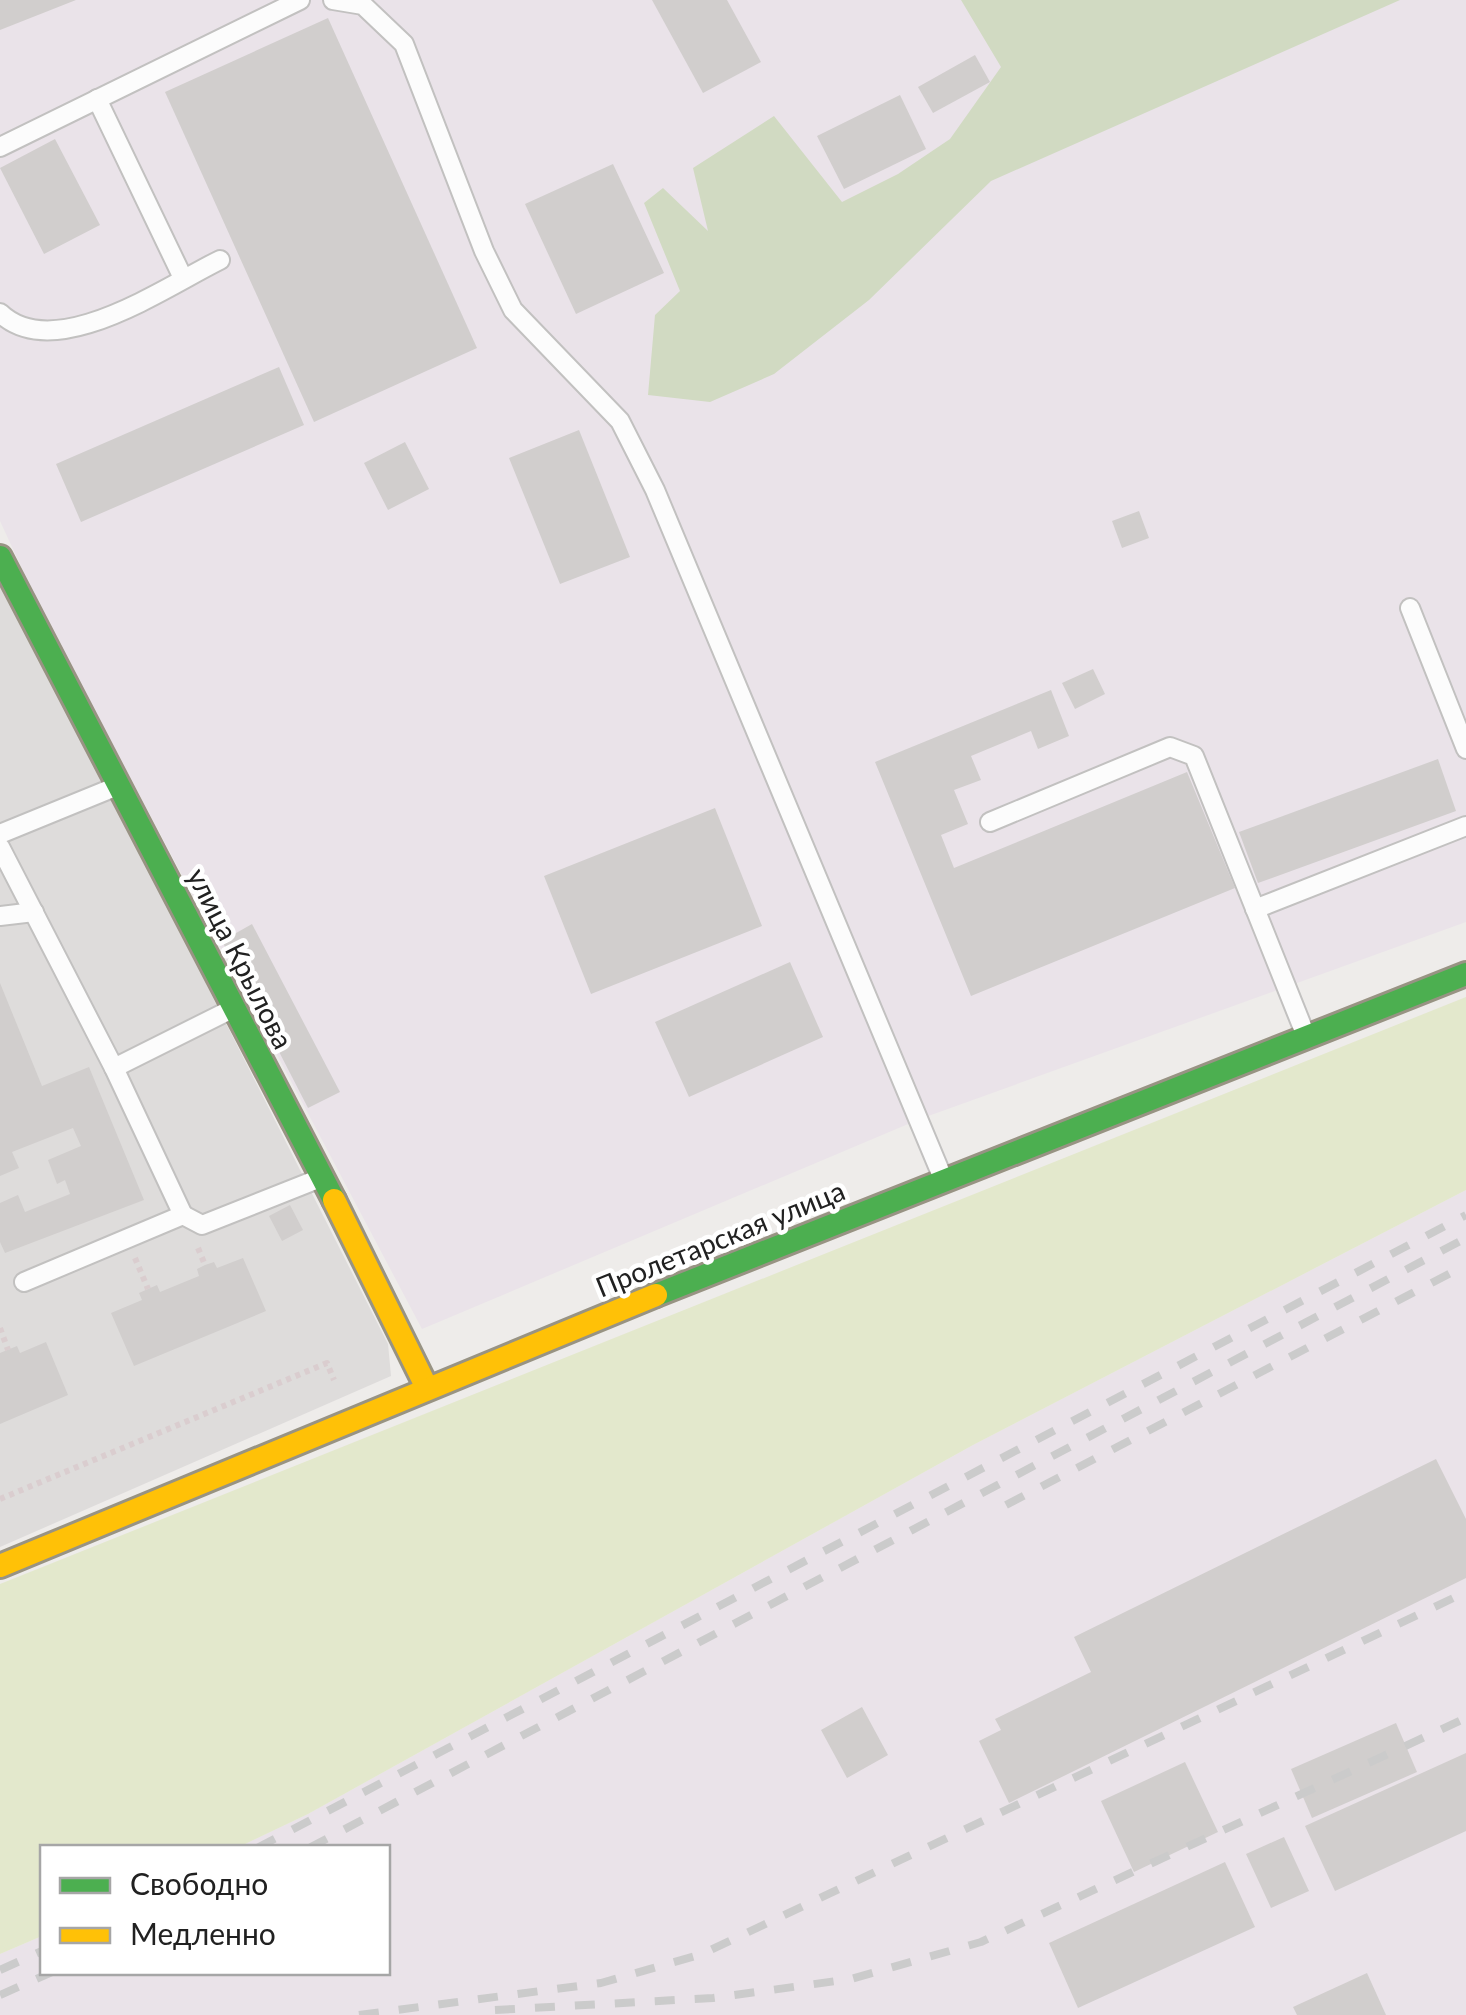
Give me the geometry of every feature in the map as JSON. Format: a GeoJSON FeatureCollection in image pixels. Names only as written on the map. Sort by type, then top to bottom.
{"type":"FeatureCollection","features":[{"type":"Feature","properties":{"kind":"street","name":"улица Крылова"},"geometry":{"type":"LineString","coordinates":[[0,557],[323,1177],[427,1388]]}},
{"type":"Feature","properties":{"kind":"street","name":"Пролетарская улица"},"geometry":{"type":"LineString","coordinates":[[0,1566],[351,1418],[1466,974]]}},
{"type":"Feature","properties":{"kind":"lane"},"geometry":{"type":"LineString","coordinates":[[0,147],[300,0]]}},
{"type":"Feature","properties":{"kind":"lane"},"geometry":{"type":"LineString","coordinates":[[333,0],[363,5],[404,44],[484,251],[514,310],[620,422],[646,472],[944,1182]]}},
{"type":"Feature","properties":{"kind":"lane"},"geometry":{"type":"LineString","coordinates":[[97,100],[183,278]]}},
{"type":"Feature","properties":{"kind":"lane"},"geometry":{"type":"LineString","coordinates":[[0,313],[44,334],[77,330],[220,260]]}},
{"type":"Feature","properties":{"kind":"lane"},"geometry":{"type":"LineString","coordinates":[[1410,608],[1466,749]]}},
{"type":"Feature","properties":{"kind":"lane"},"geometry":{"type":"LineString","coordinates":[[990,822],[1170,747],[1194,756],[1306,1036]]}},
{"type":"Feature","properties":{"kind":"lane"},"geometry":{"type":"LineString","coordinates":[[0,834],[118,786]]}},
{"type":"Feature","properties":{"kind":"lane"},"geometry":{"type":"LineString","coordinates":[[1256,908],[1466,826]]}},
{"type":"Feature","properties":{"kind":"lane"},"geometry":{"type":"LineString","coordinates":[[0,847],[114,1068],[183,1215],[202,1224],[323,1177]]}},
{"type":"Feature","properties":{"kind":"lane"},"geometry":{"type":"LineString","coordinates":[[0,916],[34,912]]}},
{"type":"Feature","properties":{"kind":"lane"},"geometry":{"type":"LineString","coordinates":[[114,1068],[234,1008]]}},
{"type":"Feature","properties":{"kind":"lane"},"geometry":{"type":"LineString","coordinates":[[24,1282],[183,1215]]}},
{"type":"Feature","properties":{"kind":"path"},"geometry":{"type":"LineString","coordinates":[[0,1328],[8,1350]]}},
{"type":"Feature","properties":{"kind":"path"},"geometry":{"type":"LineString","coordinates":[[0,1499],[327,1363],[351,1418]]}},
{"type":"Feature","properties":{"kind":"shaded area"},"geometry":{"type":"Polygon","coordinates":[[[0,0],[1466,0],[1466,922],[920,1119],[422,1329],[37,601],[0,521],[0,0]]]}},
{"type":"Feature","properties":{"kind":"shaded area"},"geometry":{"type":"Polygon","coordinates":[[[0,576],[388,1344],[391,1376],[0,1547],[0,576]]]}},
{"type":"Feature","properties":{"kind":"shaded area"},"geometry":{"type":"Polygon","coordinates":[[[1466,1190],[1466,2015],[0,2015],[0,1954],[40,1937],[40,1975],[390,1975],[390,1845],[243,1845],[308,1814],[973,1445],[1466,1190]]]}},
{"type":"Feature","properties":{"kind":"green space"},"geometry":{"type":"Polygon","coordinates":[[[961,0],[1400,0],[991,181],[869,300],[774,374],[710,402],[648,395],[655,315],[680,291],[644,203],[663,188],[708,231],[693,168],[774,116],[842,202],[898,174],[950,139],[1001,67],[961,0]]]}},
{"type":"Feature","properties":{"kind":"green space"},"geometry":{"type":"Polygon","coordinates":[[[1466,997],[1466,1190],[973,1445],[308,1814],[243,1845],[40,1845],[40,1937],[0,1954],[0,1584],[1466,997]]]}},
{"type":"Feature","properties":{"kind":"building"},"geometry":{"type":"Polygon","coordinates":[[[0,0],[76,0],[0,30],[0,0]]]}},
{"type":"Feature","properties":{"kind":"building"},"geometry":{"type":"Polygon","coordinates":[[[652,0],[727,0],[761,62],[703,93],[652,0]]]}},
{"type":"Feature","properties":{"kind":"building"},"geometry":{"type":"Polygon","coordinates":[[[328,18],[477,348],[314,422],[165,92],[328,18]]]}},
{"type":"Feature","properties":{"kind":"building"},"geometry":{"type":"Polygon","coordinates":[[[975,55],[990,82],[933,113],[918,87],[975,55]]]}},
{"type":"Feature","properties":{"kind":"building"},"geometry":{"type":"Polygon","coordinates":[[[900,95],[926,149],[844,189],[817,136],[900,95]]]}},
{"type":"Feature","properties":{"kind":"building"},"geometry":{"type":"Polygon","coordinates":[[[55,139],[100,225],[44,254],[0,168],[55,139]]]}},
{"type":"Feature","properties":{"kind":"building"},"geometry":{"type":"Polygon","coordinates":[[[613,164],[664,273],[576,314],[525,204],[613,164]]]}},
{"type":"Feature","properties":{"kind":"building"},"geometry":{"type":"Polygon","coordinates":[[[279,367],[304,425],[81,522],[56,464],[279,367]]]}},
{"type":"Feature","properties":{"kind":"building"},"geometry":{"type":"Polygon","coordinates":[[[579,430],[630,557],[560,584],[509,458],[579,430]]]}},
{"type":"Feature","properties":{"kind":"building"},"geometry":{"type":"Polygon","coordinates":[[[405,442],[429,489],[388,510],[364,463],[405,442]]]}},
{"type":"Feature","properties":{"kind":"building"},"geometry":{"type":"Polygon","coordinates":[[[1139,511],[1149,538],[1122,548],[1112,521],[1139,511]]]}},
{"type":"Feature","properties":{"kind":"building"},"geometry":{"type":"Polygon","coordinates":[[[1093,669],[1105,694],[1075,709],[1062,683],[1093,669]]]}},
{"type":"Feature","properties":{"kind":"building"},"geometry":{"type":"Polygon","coordinates":[[[1051,690],[1069,736],[1038,749],[1031,731],[971,756],[981,780],[954,790],[968,824],[941,835],[954,868],[1187,772],[1235,888],[971,996],[875,762],[1051,690]]]}},
{"type":"Feature","properties":{"kind":"building"},"geometry":{"type":"Polygon","coordinates":[[[1438,759],[1456,811],[1258,883],[1239,832],[1438,759]]]}},
{"type":"Feature","properties":{"kind":"building"},"geometry":{"type":"Polygon","coordinates":[[[715,808],[762,926],[591,994],[544,876],[715,808]]]}},
{"type":"Feature","properties":{"kind":"building"},"geometry":{"type":"Polygon","coordinates":[[[252,924],[340,1092],[308,1108],[222,941],[252,924]]]}},
{"type":"Feature","properties":{"kind":"building"},"geometry":{"type":"Polygon","coordinates":[[[790,962],[823,1037],[689,1097],[655,1022],[790,962]]]}},
{"type":"Feature","properties":{"kind":"building"},"geometry":{"type":"Polygon","coordinates":[[[0,983],[42,1086],[89,1067],[144,1200],[5,1253],[0,1242],[0,1203],[18,1195],[25,1212],[70,1194],[65,1180],[57,1184],[48,1160],[81,1146],[73,1128],[12,1152],[19,1168],[0,1176],[0,983]]]}},
{"type":"Feature","properties":{"kind":"building"},"geometry":{"type":"Polygon","coordinates":[[[290,1205],[303,1230],[282,1241],[269,1216],[290,1205]]]}},
{"type":"Feature","properties":{"kind":"building"},"geometry":{"type":"Polygon","coordinates":[[[243,1258],[266,1311],[134,1366],[111,1313],[142,1300],[139,1293],[157,1285],[160,1292],[199,1276],[197,1269],[205,1265],[214,1262],[217,1268],[243,1258]]]}},
{"type":"Feature","properties":{"kind":"building"},"geometry":{"type":"Polygon","coordinates":[[[46,1342],[68,1395],[0,1424],[0,1353],[17,1346],[20,1353],[46,1342]]]}},
{"type":"Feature","properties":{"kind":"building"},"geometry":{"type":"Polygon","coordinates":[[[1436,1459],[1466,1519],[1466,1578],[1009,1803],[979,1741],[1001,1730],[995,1719],[1091,1672],[1074,1637],[1436,1459]]]}},
{"type":"Feature","properties":{"kind":"building"},"geometry":{"type":"Polygon","coordinates":[[[862,1707],[888,1755],[847,1778],[821,1730],[862,1707]]]}},
{"type":"Feature","properties":{"kind":"building"},"geometry":{"type":"Polygon","coordinates":[[[1396,1723],[1417,1772],[1312,1818],[1291,1769],[1396,1723]]]}},
{"type":"Feature","properties":{"kind":"building"},"geometry":{"type":"Polygon","coordinates":[[[1466,1753],[1466,1831],[1335,1891],[1305,1826],[1466,1753]]]}},
{"type":"Feature","properties":{"kind":"building"},"geometry":{"type":"Polygon","coordinates":[[[1185,1762],[1218,1832],[1134,1872],[1101,1801],[1185,1762]]]}},
{"type":"Feature","properties":{"kind":"building"},"geometry":{"type":"Polygon","coordinates":[[[1284,1837],[1309,1891],[1271,1908],[1246,1854],[1284,1837]]]}},
{"type":"Feature","properties":{"kind":"building"},"geometry":{"type":"Polygon","coordinates":[[[1225,1862],[1255,1927],[1078,2008],[1049,1943],[1225,1862]]]}},
{"type":"Feature","properties":{"kind":"building"},"geometry":{"type":"Polygon","coordinates":[[[1367,1973],[1386,2015],[1297,2015],[1293,2007],[1367,1973]]]}},
{"type":"Feature","properties":{"kind":"railway"},"geometry":{"type":"LineString","coordinates":[[263,1845],[1466,1215]]}},
{"type":"Feature","properties":{"kind":"railway"},"geometry":{"type":"LineString","coordinates":[[315,1845],[1466,1238]]}},
{"type":"Feature","properties":{"kind":"railway"},"geometry":{"type":"LineString","coordinates":[[1006,1505],[1466,1265]]}},
{"type":"Feature","properties":{"kind":"railway"},"geometry":{"type":"LineString","coordinates":[[359,2015],[601,1983],[702,1954],[1466,1592]]}},
{"type":"Feature","properties":{"kind":"railway"},"geometry":{"type":"LineString","coordinates":[[495,2010],[713,1998],[851,1979],[981,1942],[1466,1718]]}},
{"type":"Feature","properties":{"kind":"railway"},"geometry":{"type":"LineString","coordinates":[[0,1970],[40,1952]]}},
{"type":"Feature","properties":{"kind":"railway"},"geometry":{"type":"LineString","coordinates":[[0,1995],[45,1975]]}},
{"type":"Feature","properties":{"kind":"traffic: fast"},"geometry":{"type":"LineString","coordinates":[[0,557],[334,1200]]}},
{"type":"Feature","properties":{"kind":"traffic: fast"},"geometry":{"type":"LineString","coordinates":[[656,1295],[1466,974]]}},
{"type":"Feature","properties":{"kind":"traffic: slow"},"geometry":{"type":"LineString","coordinates":[[334,1200],[427,1388]]}},
{"type":"Feature","properties":{"kind":"traffic: slow"},"geometry":{"type":"LineString","coordinates":[[0,1566],[656,1295]]}}]}
